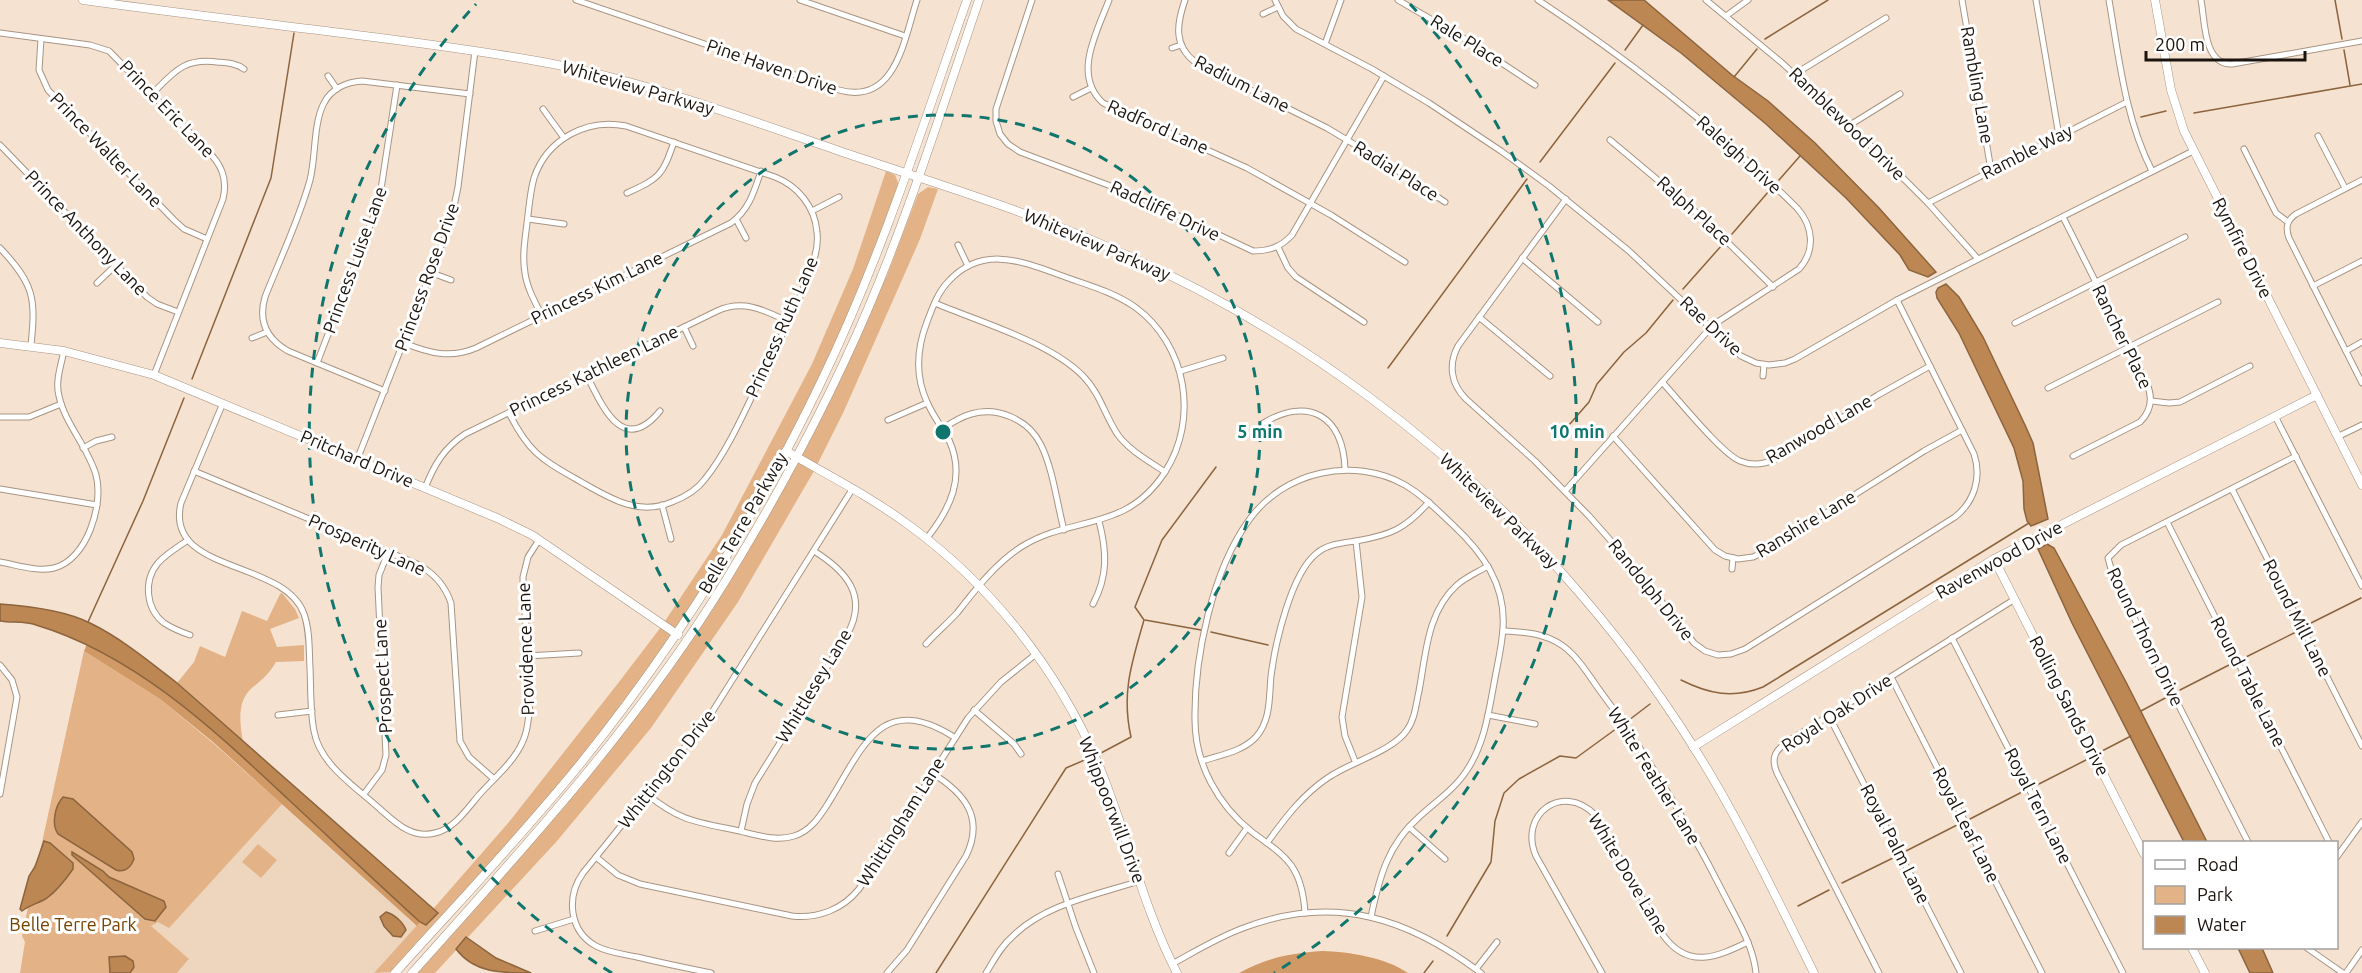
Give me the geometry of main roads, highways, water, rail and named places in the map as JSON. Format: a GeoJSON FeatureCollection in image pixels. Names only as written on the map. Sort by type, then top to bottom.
{"type":"FeatureCollection","features":[{"type":"Feature","properties":{"kind":"water"},"geometry":{"type":"Polygon","coordinates":[[[1608,0],[1644,0],[1732,75],[1768,101],[1815,143],[1879,208],[1936,272],[1928,277],[1909,270],[1900,255],[1846,198],[1766,124],[1681,53],[1608,0]]]}},
{"type":"Feature","properties":{"kind":"water"},"geometry":{"type":"Polygon","coordinates":[[[1946,284],[1959,297],[1983,337],[2033,443],[2048,519],[2031,526],[2024,509],[2023,481],[2014,448],[1959,333],[1937,298],[1938,288],[1946,284]]]}},
{"type":"Feature","properties":{"kind":"water"},"geometry":{"type":"Polygon","coordinates":[[[2047,544],[2054,548],[2126,682],[2206,841],[2183,841],[2072,623],[2038,549],[2047,544]]]}},
{"type":"Feature","properties":{"kind":"water"},"geometry":{"type":"Polygon","coordinates":[[[0,604],[46,609],[69,615],[102,629],[135,651],[177,683],[438,913],[426,925],[420,922],[203,722],[140,675],[73,638],[32,624],[0,621],[0,604]]]}},
{"type":"Feature","properties":{"kind":"water"},"geometry":{"type":"Polygon","coordinates":[[[63,797],[73,799],[132,852],[134,859],[129,867],[122,871],[116,870],[58,834],[55,815],[63,797]]]}},
{"type":"Feature","properties":{"kind":"water"},"geometry":{"type":"Polygon","coordinates":[[[44,841],[50,843],[73,863],[73,869],[51,895],[22,911],[20,909],[29,876],[35,867],[44,841]]]}},
{"type":"Feature","properties":{"kind":"water"},"geometry":{"type":"Polygon","coordinates":[[[72,852],[109,877],[164,901],[166,907],[155,921],[145,919],[72,855],[72,852]]]}},
{"type":"Feature","properties":{"kind":"water"},"geometry":{"type":"Polygon","coordinates":[[[386,912],[395,916],[405,927],[406,930],[401,937],[393,936],[384,926],[380,917],[386,912]]]}},
{"type":"Feature","properties":{"kind":"water"},"geometry":{"type":"Polygon","coordinates":[[[466,937],[496,958],[531,973],[499,972],[471,963],[456,949],[466,937]]]}},
{"type":"Feature","properties":{"kind":"water"},"geometry":{"type":"Polygon","coordinates":[[[2238,949],[2262,949],[2273,973],[2250,973],[2238,949]]]}},
{"type":"Feature","properties":{"kind":"water"},"geometry":{"type":"Polygon","coordinates":[[[125,956],[133,961],[134,967],[130,973],[110,973],[109,957],[125,956]]]}},
{"type":"Feature","properties":{"kind":"waterway"},"geometry":{"type":"LineString","coordinates":[[1765,39],[1828,0]]}},
{"type":"Feature","properties":{"kind":"waterway"},"geometry":{"type":"LineString","coordinates":[[2335,0],[2342,39]]}},
{"type":"Feature","properties":{"kind":"waterway"},"geometry":{"type":"LineString","coordinates":[[1625,50],[1643,25]]}},
{"type":"Feature","properties":{"kind":"waterway"},"geometry":{"type":"LineString","coordinates":[[192,379],[271,178],[294,33]]}},
{"type":"Feature","properties":{"kind":"waterway"},"geometry":{"type":"LineString","coordinates":[[1734,77],[1757,49]]}},
{"type":"Feature","properties":{"kind":"waterway"},"geometry":{"type":"LineString","coordinates":[[2344,50],[2350,85]]}},
{"type":"Feature","properties":{"kind":"waterway"},"geometry":{"type":"LineString","coordinates":[[1540,162],[1615,63]]}},
{"type":"Feature","properties":{"kind":"waterway"},"geometry":{"type":"LineString","coordinates":[[2194,113],[2362,84]]}},
{"type":"Feature","properties":{"kind":"waterway"},"geometry":{"type":"LineString","coordinates":[[2141,117],[2166,111]]}},
{"type":"Feature","properties":{"kind":"waterway"},"geometry":{"type":"LineString","coordinates":[[1779,180],[1800,156]]}},
{"type":"Feature","properties":{"kind":"waterway"},"geometry":{"type":"LineString","coordinates":[[1388,368],[1527,179]]}},
{"type":"Feature","properties":{"kind":"waterway"},"geometry":{"type":"LineString","coordinates":[[1732,234],[1769,191]]}},
{"type":"Feature","properties":{"kind":"waterway"},"geometry":{"type":"LineString","coordinates":[[1683,289],[1722,245]]}},
{"type":"Feature","properties":{"kind":"waterway"},"geometry":{"type":"LineString","coordinates":[[1562,433],[1589,402],[1597,384],[1624,352],[1646,333],[1673,300]]}},
{"type":"Feature","properties":{"kind":"waterway"},"geometry":{"type":"LineString","coordinates":[[88,622],[143,501],[184,398]]}},
{"type":"Feature","properties":{"kind":"waterway"},"geometry":{"type":"LineString","coordinates":[[1101,753],[1131,737],[1127,706],[1129,678],[1144,620],[1135,607],[1162,540],[1216,467]]}},
{"type":"Feature","properties":{"kind":"waterway"},"geometry":{"type":"LineString","coordinates":[[1681,680],[1711,692],[1731,694],[1763,687],[2029,523]]}},
{"type":"Feature","properties":{"kind":"waterway"},"geometry":{"type":"LineString","coordinates":[[2309,624],[2361,598]]}},
{"type":"Feature","properties":{"kind":"waterway"},"geometry":{"type":"LineString","coordinates":[[1145,620],[1201,630]]}},
{"type":"Feature","properties":{"kind":"waterway"},"geometry":{"type":"LineString","coordinates":[[1211,632],[1268,645]]}},
{"type":"Feature","properties":{"kind":"waterway"},"geometry":{"type":"LineString","coordinates":[[2244,658],[2296,632]]}},
{"type":"Feature","properties":{"kind":"waterway"},"geometry":{"type":"LineString","coordinates":[[2180,690],[2229,665]]}},
{"type":"Feature","properties":{"kind":"waterway"},"geometry":{"type":"LineString","coordinates":[[2141,711],[2167,697]]}},
{"type":"Feature","properties":{"kind":"waterway"},"geometry":{"type":"LineString","coordinates":[[1629,720],[1650,704]]}},
{"type":"Feature","properties":{"kind":"waterway"},"geometry":{"type":"LineString","coordinates":[[1447,936],[1491,862],[1495,821],[1504,793],[1519,779],[1560,756],[1576,758],[1620,726]]}},
{"type":"Feature","properties":{"kind":"waterway"},"geometry":{"type":"LineString","coordinates":[[2102,751],[2131,736]]}},
{"type":"Feature","properties":{"kind":"waterway"},"geometry":{"type":"LineString","coordinates":[[936,973],[1066,768],[1087,759]]}},
{"type":"Feature","properties":{"kind":"waterway"},"geometry":{"type":"LineString","coordinates":[[2037,785],[2086,760]]}},
{"type":"Feature","properties":{"kind":"waterway"},"geometry":{"type":"LineString","coordinates":[[1970,819],[2022,792]]}},
{"type":"Feature","properties":{"kind":"waterway"},"geometry":{"type":"LineString","coordinates":[[1906,851],[1959,824]]}},
{"type":"Feature","properties":{"kind":"waterway"},"geometry":{"type":"LineString","coordinates":[[1842,883],[1895,857]]}},
{"type":"Feature","properties":{"kind":"waterway"},"geometry":{"type":"LineString","coordinates":[[1798,906],[1829,890]]}},
{"type":"Feature","properties":{"kind":"waterway"},"geometry":{"type":"LineString","coordinates":[[1424,973],[1433,961]]}},
{"type":"Feature","properties":{"kind":"park label","name":"Belle Terre Park"},"geometry":{"type":"Point","coordinates":[73,925]}}]}
